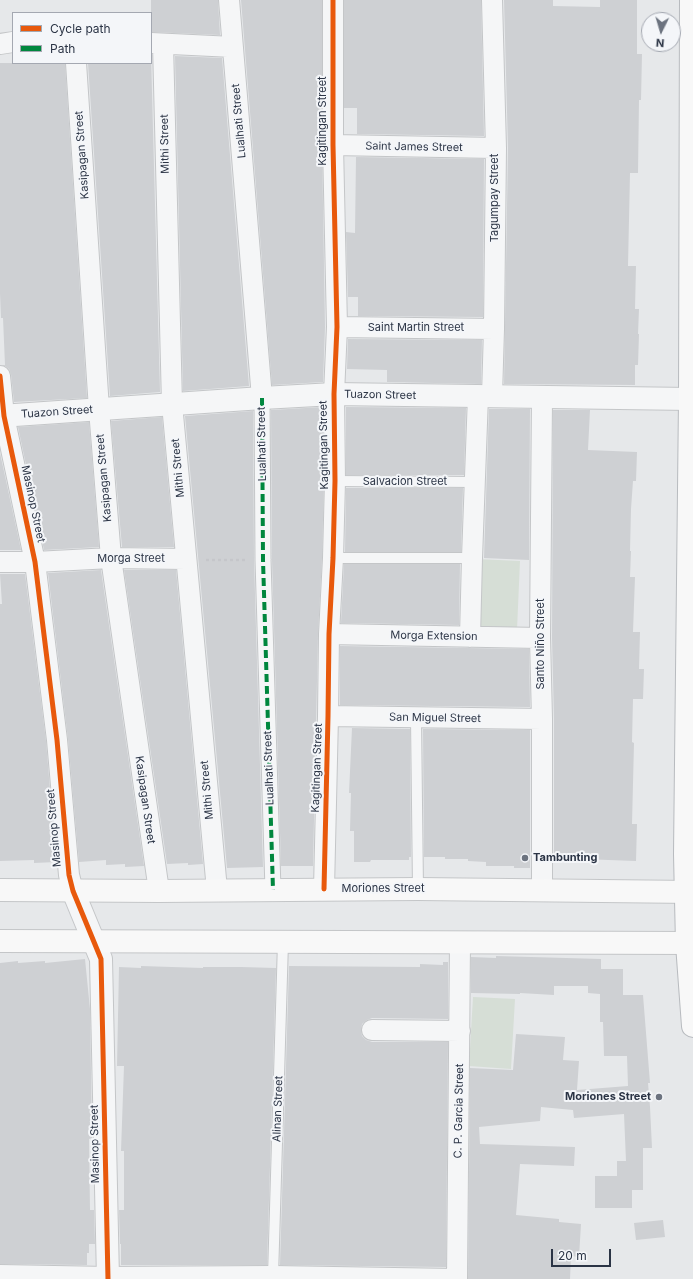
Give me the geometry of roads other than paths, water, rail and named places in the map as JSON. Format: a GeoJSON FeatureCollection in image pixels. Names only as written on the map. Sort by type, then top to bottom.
{"type":"FeatureCollection","features":[{"type":"Feature","properties":{"kind":"main road"},"geometry":{"type":"LineString","coordinates":[[691,0],[689,892],[693,1026]]}},
{"type":"Feature","properties":{"kind":"main road","name":"Moriones Street"},"geometry":{"type":"LineString","coordinates":[[0,890],[158,891],[418,889],[689,892]]}},
{"type":"Feature","properties":{"kind":"main road"},"geometry":{"type":"LineString","coordinates":[[0,941],[690,943]]}},
{"type":"Feature","properties":{"kind":"street","name":"Lualhati Street"},"geometry":{"type":"LineString","coordinates":[[229,0],[262,398],[263,560],[273,890]]}},
{"type":"Feature","properties":{"kind":"street","name":"Kagitingan Street"},"geometry":{"type":"LineString","coordinates":[[324,889],[329,634],[335,481],[334,394],[337,327],[333,145],[333,0]]}},
{"type":"Feature","properties":{"kind":"street","name":"Tagumpay Street"},"geometry":{"type":"LineString","coordinates":[[485,396],[494,328],[496,148],[492,0]]}},
{"type":"Feature","properties":{"kind":"street"},"geometry":{"type":"LineString","coordinates":[[0,44],[12,42]]}},
{"type":"Feature","properties":{"kind":"street"},"geometry":{"type":"LineString","coordinates":[[157,43],[233,47]]}},
{"type":"Feature","properties":{"kind":"street","name":"Mithi Street"},"geometry":{"type":"LineString","coordinates":[[157,43],[172,404],[217,890]]}},
{"type":"Feature","properties":{"kind":"street","name":"Kasipagan Street"},"geometry":{"type":"LineString","coordinates":[[76,64],[99,409],[111,558],[158,891]]}},
{"type":"Feature","properties":{"kind":"street","name":"Saint James Street"},"geometry":{"type":"LineString","coordinates":[[333,145],[496,148]]}},
{"type":"Feature","properties":{"kind":"street","name":"Saint Martin Street"},"geometry":{"type":"LineString","coordinates":[[337,327],[494,328]]}},
{"type":"Feature","properties":{"kind":"street","name":"Masinop Street"},"geometry":{"type":"LineString","coordinates":[[0,376],[2,416],[35,562],[57,740],[69,875],[73,891],[101,959],[108,1278]]}},
{"type":"Feature","properties":{"kind":"street","name":"Tuazon Street"},"geometry":{"type":"LineString","coordinates":[[2,416],[334,394],[690,399]]}},
{"type":"Feature","properties":{"kind":"street"},"geometry":{"type":"LineString","coordinates":[[470,637],[475,482],[485,396]]}},
{"type":"Feature","properties":{"kind":"street","name":"Santo Niño Street"},"geometry":{"type":"LineString","coordinates":[[542,398],[540,638],[542,719],[542,891]]}},
{"type":"Feature","properties":{"kind":"street","name":"Morga Street"},"geometry":{"type":"LineString","coordinates":[[0,562],[35,562],[111,558],[186,559]]}},
{"type":"Feature","properties":{"kind":"street","name":"Morga Extension"},"geometry":{"type":"LineString","coordinates":[[329,634],[540,638]]}},
{"type":"Feature","properties":{"kind":"street","name":"San Miguel Street"},"geometry":{"type":"LineString","coordinates":[[328,716],[542,719]]}},
{"type":"Feature","properties":{"kind":"street","name":"C. P. Garcia Street"},"geometry":{"type":"LineString","coordinates":[[457,1279],[460,943]]}},
{"type":"Feature","properties":{"kind":"street"},"geometry":{"type":"LineString","coordinates":[[372,1030],[460,1031]]}},
{"type":"Feature","properties":{"kind":"street"},"geometry":{"type":"LineString","coordinates":[[0,1275],[108,1278],[273,1276],[454,1279]]}},
{"type":"Feature","properties":{"kind":"lane","name":"Salvacion Street"},"geometry":{"type":"LineString","coordinates":[[335,481],[475,482]]}},
{"type":"Feature","properties":{"kind":"lane"},"geometry":{"type":"LineString","coordinates":[[333,558],[472,558]]}},
{"type":"Feature","properties":{"kind":"lane"},"geometry":{"type":"LineString","coordinates":[[416,718],[418,889]]}},
{"type":"Feature","properties":{"kind":"lane","name":"Alinan Street"},"geometry":{"type":"LineString","coordinates":[[273,1276],[283,942]]}},
{"type":"Feature","properties":{"kind":"place","name":"Tambunting"},"geometry":{"type":"Point","coordinates":[525,858]}},
{"type":"Feature","properties":{"kind":"place","name":"Moriones Street"},"geometry":{"type":"Point","coordinates":[659,1097]}}]}
